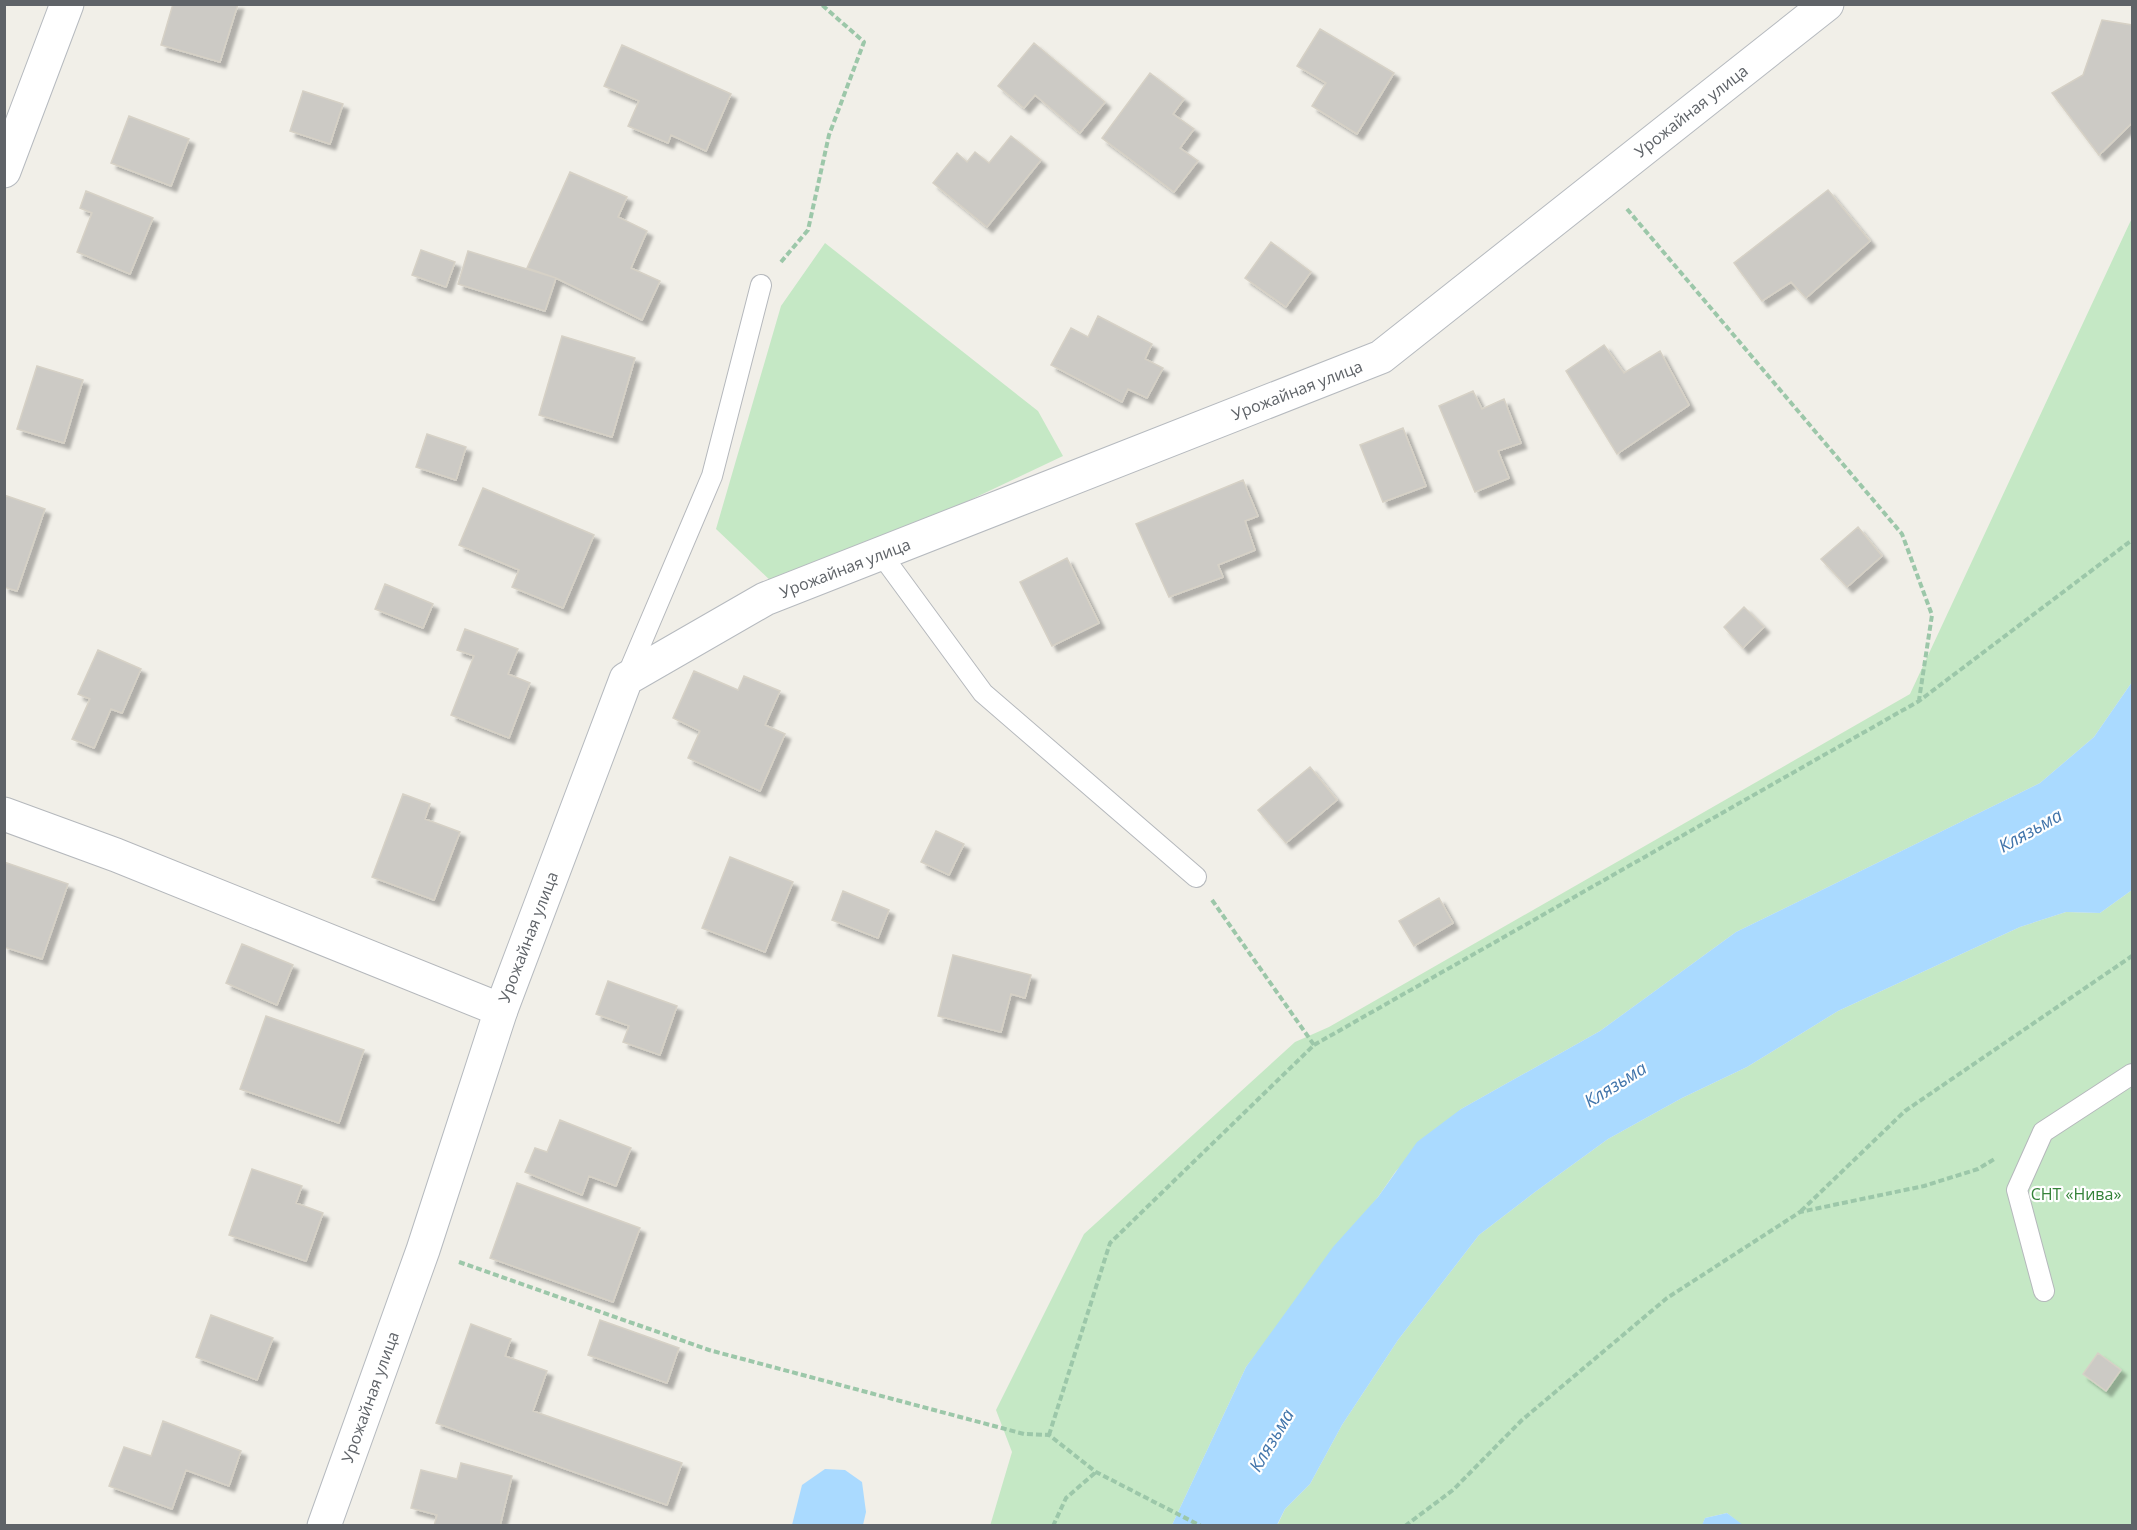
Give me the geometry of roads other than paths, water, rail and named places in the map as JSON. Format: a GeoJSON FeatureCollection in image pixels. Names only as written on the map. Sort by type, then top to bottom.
{"type":"FeatureCollection","features":[{"type":"Feature","properties":{"kind":"street"},"geometry":{"type":"LineString","coordinates":[[4,171],[67,4]]}},
{"type":"Feature","properties":{"kind":"street","name":"Урожайная улица"},"geometry":{"type":"LineString","coordinates":[[324,1526],[423,1250],[501,1010],[626,679],[765,599],[1381,357],[1827,4]]}},
{"type":"Feature","properties":{"kind":"street"},"geometry":{"type":"LineString","coordinates":[[4,814],[116,855],[501,1010]]}},
{"type":"Feature","properties":{"kind":"lane"},"geometry":{"type":"LineString","coordinates":[[626,679],[712,476],[761,285]]}},
{"type":"Feature","properties":{"kind":"lane"},"geometry":{"type":"LineString","coordinates":[[881,554],[983,693],[1197,877]]}},
{"type":"Feature","properties":{"kind":"lane"},"geometry":{"type":"LineString","coordinates":[[2044,1291],[2017,1190],[2043,1132],[2133,1074]]}},
{"type":"Feature","properties":{"kind":"water","name":"Клязьма"},"geometry":{"type":"Polygon","coordinates":[[[2132,682],[2132,890],[2100,913],[2066,912],[2020,927],[1838,1011],[1747,1067],[1682,1098],[1608,1139],[1479,1235],[1398,1340],[1342,1425],[1310,1484],[1285,1509],[1277,1525],[1172,1525],[1246,1367],[1333,1247],[1378,1197],[1417,1142],[1461,1109],[1600,1031],[1736,932],[2040,783],[2094,737],[2132,682]]]}},
{"type":"Feature","properties":{"kind":"water"},"geometry":{"type":"Polygon","coordinates":[[[825,1469],[845,1470],[862,1482],[866,1512],[863,1525],[792,1525],[802,1485],[825,1469]]]}},
{"type":"Feature","properties":{"kind":"water"},"geometry":{"type":"Polygon","coordinates":[[[1727,1513],[1743,1525],[1702,1525],[1705,1518],[1727,1513]]]}},
{"type":"Feature","properties":{"kind":"park label","name":"СНТ «Нива»"},"geometry":{"type":"Point","coordinates":[2076,1194]}}]}
